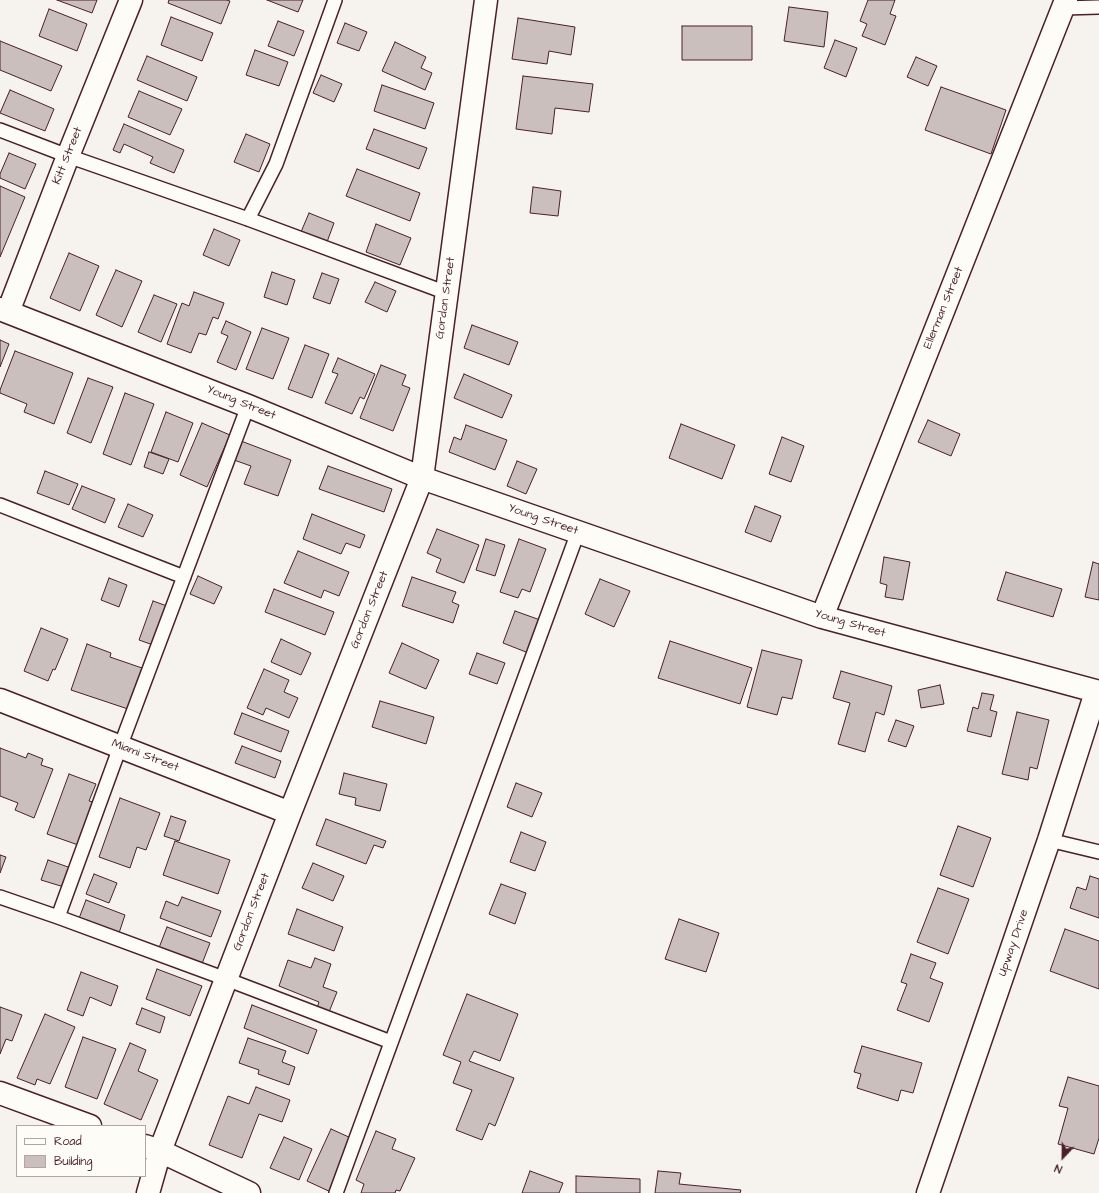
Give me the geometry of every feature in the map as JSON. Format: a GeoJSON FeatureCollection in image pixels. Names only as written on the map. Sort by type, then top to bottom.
{"type":"FeatureCollection","features":[{"type":"Feature","properties":{"kind":"street","name":"Kitt Street"},"geometry":{"type":"LineString","coordinates":[[4,311],[130,0]]}},
{"type":"Feature","properties":{"kind":"street","name":"Gordon Street"},"geometry":{"type":"LineString","coordinates":[[148,1193],[152,1149],[226,979],[422,478],[486,0]]}},
{"type":"Feature","properties":{"kind":"street","name":"Ellerman Street"},"geometry":{"type":"LineString","coordinates":[[822,617],[1065,4]]}},
{"type":"Feature","properties":{"kind":"street","name":"Young Street"},"geometry":{"type":"LineString","coordinates":[[4,311],[248,406],[422,478],[822,617],[1098,692]]}},
{"type":"Feature","properties":{"kind":"street","name":"Upway Drive"},"geometry":{"type":"LineString","coordinates":[[928,1193],[1098,692]]}},
{"type":"Feature","properties":{"kind":"street","name":"Miami Street"},"geometry":{"type":"LineString","coordinates":[[0,700],[290,813]]}},
{"type":"Feature","properties":{"kind":"street"},"geometry":{"type":"LineString","coordinates":[[0,1093],[87,1125]]}},
{"type":"Feature","properties":{"kind":"street"},"geometry":{"type":"LineString","coordinates":[[152,1149],[249,1193]]}},
{"type":"Feature","properties":{"kind":"lane"},"geometry":{"type":"LineString","coordinates":[[248,219],[276,164],[334,0]]}},
{"type":"Feature","properties":{"kind":"lane"},"geometry":{"type":"LineString","coordinates":[[1065,4],[1099,7]]}},
{"type":"Feature","properties":{"kind":"lane"},"geometry":{"type":"LineString","coordinates":[[0,130],[68,156],[248,219],[447,293]]}},
{"type":"Feature","properties":{"kind":"lane"},"geometry":{"type":"LineString","coordinates":[[58,916],[248,406]]}},
{"type":"Feature","properties":{"kind":"lane"},"geometry":{"type":"LineString","coordinates":[[0,505],[184,577]]}},
{"type":"Feature","properties":{"kind":"lane"},"geometry":{"type":"LineString","coordinates":[[336,1193],[578,532]]}},
{"type":"Feature","properties":{"kind":"lane"},"geometry":{"type":"LineString","coordinates":[[1049,840],[1099,852]]}},
{"type":"Feature","properties":{"kind":"lane"},"geometry":{"type":"LineString","coordinates":[[0,897],[58,916],[392,1042]]}},
{"type":"Feature","properties":{"kind":"building"},"geometry":{"type":"Polygon","coordinates":[[[57,0],[97,0],[92,13],[57,0]]]}},
{"type":"Feature","properties":{"kind":"building"},"geometry":{"type":"Polygon","coordinates":[[[169,0],[230,1],[221,24],[168,3],[169,0]]]}},
{"type":"Feature","properties":{"kind":"building"},"geometry":{"type":"Polygon","coordinates":[[[267,0],[303,0],[298,12],[267,0]]]}},
{"type":"Feature","properties":{"kind":"building"},"geometry":{"type":"Polygon","coordinates":[[[868,0],[895,0],[890,14],[896,16],[885,45],[862,36],[867,24],[860,21],[868,0]]]}},
{"type":"Feature","properties":{"kind":"building"},"geometry":{"type":"Polygon","coordinates":[[[789,7],[828,12],[824,47],[784,41],[789,7]]]}},
{"type":"Feature","properties":{"kind":"building"},"geometry":{"type":"Polygon","coordinates":[[[49,9],[87,24],[77,51],[39,36],[49,9]]]}},
{"type":"Feature","properties":{"kind":"building"},"geometry":{"type":"Polygon","coordinates":[[[171,17],[213,33],[202,61],[161,45],[171,17]]]}},
{"type":"Feature","properties":{"kind":"building"},"geometry":{"type":"Polygon","coordinates":[[[518,18],[575,27],[571,55],[549,51],[547,64],[512,59],[518,18]]]}},
{"type":"Feature","properties":{"kind":"building"},"geometry":{"type":"Polygon","coordinates":[[[278,21],[304,31],[294,56],[268,46],[278,21]]]}},
{"type":"Feature","properties":{"kind":"building"},"geometry":{"type":"Polygon","coordinates":[[[345,23],[367,32],[359,51],[337,43],[345,23]]]}},
{"type":"Feature","properties":{"kind":"building"},"geometry":{"type":"Polygon","coordinates":[[[682,26],[752,26],[752,60],[682,60],[682,26]]]}},
{"type":"Feature","properties":{"kind":"building"},"geometry":{"type":"Polygon","coordinates":[[[835,40],[857,48],[846,77],[824,68],[835,40]]]}},
{"type":"Feature","properties":{"kind":"building"},"geometry":{"type":"Polygon","coordinates":[[[0,41],[62,66],[51,91],[0,70],[0,41]]]}},
{"type":"Feature","properties":{"kind":"building"},"geometry":{"type":"Polygon","coordinates":[[[395,42],[426,57],[421,68],[432,73],[425,90],[382,71],[395,42]]]}},
{"type":"Feature","properties":{"kind":"building"},"geometry":{"type":"Polygon","coordinates":[[[255,50],[288,62],[279,86],[246,75],[255,50]]]}},
{"type":"Feature","properties":{"kind":"building"},"geometry":{"type":"Polygon","coordinates":[[[147,56],[197,77],[187,101],[137,80],[147,56]]]}},
{"type":"Feature","properties":{"kind":"building"},"geometry":{"type":"Polygon","coordinates":[[[916,57],[937,66],[928,86],[907,77],[916,57]]]}},
{"type":"Feature","properties":{"kind":"building"},"geometry":{"type":"Polygon","coordinates":[[[321,75],[342,84],[334,102],[313,93],[321,75]]]}},
{"type":"Feature","properties":{"kind":"building"},"geometry":{"type":"Polygon","coordinates":[[[523,76],[593,84],[589,112],[555,108],[552,134],[516,129],[523,76]]]}},
{"type":"Feature","properties":{"kind":"building"},"geometry":{"type":"Polygon","coordinates":[[[382,85],[434,103],[425,129],[374,111],[382,85]]]}},
{"type":"Feature","properties":{"kind":"building"},"geometry":{"type":"Polygon","coordinates":[[[941,87],[1006,110],[991,154],[925,130],[941,87]]]}},
{"type":"Feature","properties":{"kind":"building"},"geometry":{"type":"Polygon","coordinates":[[[10,90],[54,109],[45,131],[0,113],[10,90]]]}},
{"type":"Feature","properties":{"kind":"building"},"geometry":{"type":"Polygon","coordinates":[[[139,91],[182,109],[170,135],[128,117],[139,91]]]}},
{"type":"Feature","properties":{"kind":"building"},"geometry":{"type":"Polygon","coordinates":[[[124,124],[184,150],[174,173],[150,163],[153,157],[124,144],[120,153],[113,150],[124,124]]]}},
{"type":"Feature","properties":{"kind":"building"},"geometry":{"type":"Polygon","coordinates":[[[374,129],[427,148],[419,169],[366,149],[374,129]]]}},
{"type":"Feature","properties":{"kind":"building"},"geometry":{"type":"Polygon","coordinates":[[[246,134],[270,144],[259,172],[234,162],[246,134]]]}},
{"type":"Feature","properties":{"kind":"building"},"geometry":{"type":"Polygon","coordinates":[[[9,153],[36,164],[25,189],[0,178],[0,174],[9,153]]]}},
{"type":"Feature","properties":{"kind":"building"},"geometry":{"type":"Polygon","coordinates":[[[357,169],[420,193],[410,221],[346,196],[357,169]]]}},
{"type":"Feature","properties":{"kind":"building"},"geometry":{"type":"Polygon","coordinates":[[[0,186],[25,197],[0,257],[0,186]]]}},
{"type":"Feature","properties":{"kind":"building"},"geometry":{"type":"Polygon","coordinates":[[[533,187],[561,191],[558,216],[530,213],[533,187]]]}},
{"type":"Feature","properties":{"kind":"building"},"geometry":{"type":"Polygon","coordinates":[[[309,213],[334,223],[327,242],[301,232],[309,213]]]}},
{"type":"Feature","properties":{"kind":"building"},"geometry":{"type":"Polygon","coordinates":[[[376,224],[411,238],[400,265],[366,252],[376,224]]]}},
{"type":"Feature","properties":{"kind":"building"},"geometry":{"type":"Polygon","coordinates":[[[214,229],[240,240],[229,266],[203,255],[214,229]]]}},
{"type":"Feature","properties":{"kind":"building"},"geometry":{"type":"Polygon","coordinates":[[[69,253],[99,266],[80,311],[50,298],[69,253]]]}},
{"type":"Feature","properties":{"kind":"building"},"geometry":{"type":"Polygon","coordinates":[[[116,270],[142,281],[122,327],[96,315],[116,270]]]}},
{"type":"Feature","properties":{"kind":"building"},"geometry":{"type":"Polygon","coordinates":[[[272,272],[295,280],[287,305],[264,297],[272,272]]]}},
{"type":"Feature","properties":{"kind":"building"},"geometry":{"type":"Polygon","coordinates":[[[322,273],[339,279],[330,304],[313,298],[322,273]]]}},
{"type":"Feature","properties":{"kind":"building"},"geometry":{"type":"Polygon","coordinates":[[[375,282],[396,291],[387,312],[365,302],[375,282]]]}},
{"type":"Feature","properties":{"kind":"building"},"geometry":{"type":"Polygon","coordinates":[[[194,292],[224,303],[218,319],[213,317],[206,335],[199,333],[191,353],[167,344],[182,303],[189,306],[194,292]]]}},
{"type":"Feature","properties":{"kind":"building"},"geometry":{"type":"Polygon","coordinates":[[[154,295],[177,304],[161,342],[138,332],[154,295]]]}},
{"type":"Feature","properties":{"kind":"building"},"geometry":{"type":"Polygon","coordinates":[[[226,321],[251,332],[236,370],[217,362],[228,336],[221,333],[226,321]]]}},
{"type":"Feature","properties":{"kind":"building"},"geometry":{"type":"Polygon","coordinates":[[[472,325],[518,342],[509,365],[464,348],[472,325]]]}},
{"type":"Feature","properties":{"kind":"building"},"geometry":{"type":"Polygon","coordinates":[[[262,328],[289,338],[273,379],[246,369],[262,328]]]}},
{"type":"Feature","properties":{"kind":"building"},"geometry":{"type":"Polygon","coordinates":[[[0,340],[9,344],[0,367],[0,340]]]}},
{"type":"Feature","properties":{"kind":"building"},"geometry":{"type":"Polygon","coordinates":[[[305,345],[329,354],[312,398],[288,389],[305,345]]]}},
{"type":"Feature","properties":{"kind":"building"},"geometry":{"type":"Polygon","coordinates":[[[15,351],[73,373],[54,424],[24,412],[27,404],[0,393],[15,351]]]}},
{"type":"Feature","properties":{"kind":"building"},"geometry":{"type":"Polygon","coordinates":[[[338,358],[375,374],[364,399],[360,397],[352,414],[325,403],[338,374],[332,372],[338,358]]]}},
{"type":"Feature","properties":{"kind":"building"},"geometry":{"type":"Polygon","coordinates":[[[381,365],[406,375],[402,385],[410,388],[393,431],[360,418],[381,365]]]}},
{"type":"Feature","properties":{"kind":"building"},"geometry":{"type":"Polygon","coordinates":[[[464,374],[512,395],[502,418],[454,398],[464,374]]]}},
{"type":"Feature","properties":{"kind":"building"},"geometry":{"type":"Polygon","coordinates":[[[88,378],[113,387],[91,443],[67,433],[88,378]]]}},
{"type":"Feature","properties":{"kind":"building"},"geometry":{"type":"Polygon","coordinates":[[[125,393],[154,404],[131,465],[103,454],[125,393]]]}},
{"type":"Feature","properties":{"kind":"building"},"geometry":{"type":"Polygon","coordinates":[[[166,412],[193,423],[178,462],[151,452],[166,412]]]}},
{"type":"Feature","properties":{"kind":"building"},"geometry":{"type":"Polygon","coordinates":[[[928,420],[960,434],[951,456],[918,442],[928,420]]]}},
{"type":"Feature","properties":{"kind":"building"},"geometry":{"type":"Polygon","coordinates":[[[202,423],[230,435],[207,487],[180,475],[202,423]]]}},
{"type":"Feature","properties":{"kind":"building"},"geometry":{"type":"Polygon","coordinates":[[[681,424],[735,445],[722,479],[669,458],[681,424]]]}},
{"type":"Feature","properties":{"kind":"building"},"geometry":{"type":"Polygon","coordinates":[[[466,425],[507,440],[495,470],[449,452],[454,437],[461,440],[466,425]]]}},
{"type":"Feature","properties":{"kind":"building"},"geometry":{"type":"Polygon","coordinates":[[[782,437],[804,446],[791,482],[769,474],[782,437]]]}},
{"type":"Feature","properties":{"kind":"building"},"geometry":{"type":"Polygon","coordinates":[[[241,441],[291,460],[278,496],[244,484],[251,466],[234,460],[241,441]]]}},
{"type":"Feature","properties":{"kind":"building"},"geometry":{"type":"Polygon","coordinates":[[[149,452],[169,459],[163,474],[144,467],[149,452]]]}},
{"type":"Feature","properties":{"kind":"building"},"geometry":{"type":"Polygon","coordinates":[[[517,461],[537,469],[526,494],[507,486],[517,461]]]}},
{"type":"Feature","properties":{"kind":"building"},"geometry":{"type":"Polygon","coordinates":[[[328,466],[392,489],[384,512],[319,489],[328,466]]]}},
{"type":"Feature","properties":{"kind":"building"},"geometry":{"type":"Polygon","coordinates":[[[45,471],[78,484],[69,505],[37,493],[45,471]]]}},
{"type":"Feature","properties":{"kind":"building"},"geometry":{"type":"Polygon","coordinates":[[[82,486],[115,499],[105,523],[72,509],[82,486]]]}},
{"type":"Feature","properties":{"kind":"building"},"geometry":{"type":"Polygon","coordinates":[[[128,504],[153,515],[143,537],[118,527],[128,504]]]}},
{"type":"Feature","properties":{"kind":"building"},"geometry":{"type":"Polygon","coordinates":[[[755,506],[781,516],[771,542],[745,532],[755,506]]]}},
{"type":"Feature","properties":{"kind":"building"},"geometry":{"type":"Polygon","coordinates":[[[312,514],[365,535],[360,548],[346,543],[341,554],[303,539],[312,514]]]}},
{"type":"Feature","properties":{"kind":"building"},"geometry":{"type":"Polygon","coordinates":[[[437,529],[479,545],[464,583],[436,572],[441,559],[427,553],[437,529]]]}},
{"type":"Feature","properties":{"kind":"building"},"geometry":{"type":"Polygon","coordinates":[[[486,539],[505,545],[495,576],[476,570],[486,539]]]}},
{"type":"Feature","properties":{"kind":"building"},"geometry":{"type":"Polygon","coordinates":[[[519,539],[546,549],[530,592],[522,589],[518,598],[500,592],[519,539]]]}},
{"type":"Feature","properties":{"kind":"building"},"geometry":{"type":"Polygon","coordinates":[[[298,551],[349,572],[339,596],[324,590],[321,598],[284,583],[298,551]]]}},
{"type":"Feature","properties":{"kind":"building"},"geometry":{"type":"Polygon","coordinates":[[[884,557],[910,562],[903,600],[885,597],[887,585],[880,583],[884,557]]]}},
{"type":"Feature","properties":{"kind":"building"},"geometry":{"type":"Polygon","coordinates":[[[1093,562],[1099,564],[1099,600],[1085,597],[1093,562]]]}},
{"type":"Feature","properties":{"kind":"building"},"geometry":{"type":"Polygon","coordinates":[[[1006,572],[1062,589],[1053,617],[997,600],[1006,572]]]}},
{"type":"Feature","properties":{"kind":"building"},"geometry":{"type":"Polygon","coordinates":[[[198,576],[222,587],[214,604],[190,594],[198,576]]]}},
{"type":"Feature","properties":{"kind":"building"},"geometry":{"type":"Polygon","coordinates":[[[412,577],[456,592],[452,602],[459,605],[453,623],[402,606],[412,577]]]}},
{"type":"Feature","properties":{"kind":"building"},"geometry":{"type":"Polygon","coordinates":[[[109,578],[127,585],[119,607],[101,600],[109,578]]]}},
{"type":"Feature","properties":{"kind":"building"},"geometry":{"type":"Polygon","coordinates":[[[600,579],[630,591],[614,627],[585,614],[600,579]]]}},
{"type":"Feature","properties":{"kind":"building"},"geometry":{"type":"Polygon","coordinates":[[[274,589],[334,612],[325,635],[265,612],[274,589]]]}},
{"type":"Feature","properties":{"kind":"building"},"geometry":{"type":"Polygon","coordinates":[[[153,601],[167,606],[153,645],[139,640],[153,601]]]}},
{"type":"Feature","properties":{"kind":"building"},"geometry":{"type":"Polygon","coordinates":[[[515,611],[543,621],[531,654],[503,643],[515,611]]]}},
{"type":"Feature","properties":{"kind":"building"},"geometry":{"type":"Polygon","coordinates":[[[41,628],[68,639],[55,670],[53,669],[48,681],[24,671],[41,628]]]}},
{"type":"Feature","properties":{"kind":"building"},"geometry":{"type":"Polygon","coordinates":[[[281,639],[311,653],[301,675],[271,662],[281,639]]]}},
{"type":"Feature","properties":{"kind":"building"},"geometry":{"type":"Polygon","coordinates":[[[670,641],[752,668],[740,704],[658,678],[670,641]]]}},
{"type":"Feature","properties":{"kind":"building"},"geometry":{"type":"Polygon","coordinates":[[[402,643],[439,660],[426,689],[389,673],[402,643]]]}},
{"type":"Feature","properties":{"kind":"building"},"geometry":{"type":"Polygon","coordinates":[[[87,644],[111,653],[110,657],[142,668],[128,709],[71,690],[87,644]]]}},
{"type":"Feature","properties":{"kind":"building"},"geometry":{"type":"Polygon","coordinates":[[[762,650],[802,660],[792,699],[782,697],[777,715],[747,707],[762,650]]]}},
{"type":"Feature","properties":{"kind":"building"},"geometry":{"type":"Polygon","coordinates":[[[477,653],[505,663],[497,684],[469,674],[477,653]]]}},
{"type":"Feature","properties":{"kind":"building"},"geometry":{"type":"Polygon","coordinates":[[[264,669],[289,680],[284,692],[298,698],[289,718],[266,708],[263,715],[247,708],[264,669]]]}},
{"type":"Feature","properties":{"kind":"building"},"geometry":{"type":"Polygon","coordinates":[[[841,671],[892,686],[884,715],[876,712],[865,752],[838,744],[850,703],[833,698],[841,671]]]}},
{"type":"Feature","properties":{"kind":"building"},"geometry":{"type":"Polygon","coordinates":[[[940,685],[944,704],[921,708],[918,690],[940,685]]]}},
{"type":"Feature","properties":{"kind":"building"},"geometry":{"type":"Polygon","coordinates":[[[982,693],[994,695],[990,710],[997,712],[991,737],[967,731],[973,707],[978,709],[982,693]]]}},
{"type":"Feature","properties":{"kind":"building"},"geometry":{"type":"Polygon","coordinates":[[[380,701],[434,717],[426,744],[372,727],[380,701]]]}},
{"type":"Feature","properties":{"kind":"building"},"geometry":{"type":"Polygon","coordinates":[[[1017,712],[1049,720],[1037,769],[1030,767],[1028,780],[1002,774],[1017,712]]]}},
{"type":"Feature","properties":{"kind":"building"},"geometry":{"type":"Polygon","coordinates":[[[242,713],[289,731],[281,752],[234,734],[242,713]]]}},
{"type":"Feature","properties":{"kind":"building"},"geometry":{"type":"Polygon","coordinates":[[[896,720],[914,726],[906,747],[888,741],[896,720]]]}},
{"type":"Feature","properties":{"kind":"building"},"geometry":{"type":"Polygon","coordinates":[[[242,746],[281,761],[275,778],[235,763],[242,746]]]}},
{"type":"Feature","properties":{"kind":"building"},"geometry":{"type":"Polygon","coordinates":[[[0,748],[26,758],[28,753],[43,759],[41,765],[53,769],[34,818],[15,810],[18,803],[0,796],[0,748]]]}},
{"type":"Feature","properties":{"kind":"building"},"geometry":{"type":"Polygon","coordinates":[[[344,773],[387,784],[380,811],[355,805],[356,798],[339,794],[344,773]]]}},
{"type":"Feature","properties":{"kind":"building"},"geometry":{"type":"Polygon","coordinates":[[[69,774],[96,784],[89,801],[97,803],[81,846],[47,834],[69,774]]]}},
{"type":"Feature","properties":{"kind":"building"},"geometry":{"type":"Polygon","coordinates":[[[516,783],[542,793],[532,817],[507,807],[516,783]]]}},
{"type":"Feature","properties":{"kind":"building"},"geometry":{"type":"Polygon","coordinates":[[[120,798],[160,813],[146,850],[137,847],[130,868],[99,857],[120,798]]]}},
{"type":"Feature","properties":{"kind":"building"},"geometry":{"type":"Polygon","coordinates":[[[171,816],[186,821],[179,841],[164,836],[171,816]]]}},
{"type":"Feature","properties":{"kind":"building"},"geometry":{"type":"Polygon","coordinates":[[[326,819],[386,841],[383,848],[374,845],[366,864],[316,845],[326,819]]]}},
{"type":"Feature","properties":{"kind":"building"},"geometry":{"type":"Polygon","coordinates":[[[958,826],[991,838],[973,887],[940,875],[958,826]]]}},
{"type":"Feature","properties":{"kind":"building"},"geometry":{"type":"Polygon","coordinates":[[[521,832],[546,842],[535,871],[510,862],[521,832]]]}},
{"type":"Feature","properties":{"kind":"building"},"geometry":{"type":"Polygon","coordinates":[[[175,841],[230,860],[218,894],[163,875],[175,841]]]}},
{"type":"Feature","properties":{"kind":"building"},"geometry":{"type":"Polygon","coordinates":[[[0,855],[6,857],[0,873],[0,855]]]}},
{"type":"Feature","properties":{"kind":"building"},"geometry":{"type":"Polygon","coordinates":[[[48,860],[71,868],[64,887],[41,880],[48,860]]]}},
{"type":"Feature","properties":{"kind":"building"},"geometry":{"type":"Polygon","coordinates":[[[313,863],[344,876],[333,901],[302,888],[313,863]]]}},
{"type":"Feature","properties":{"kind":"building"},"geometry":{"type":"Polygon","coordinates":[[[94,874],[117,883],[109,903],[86,894],[94,874]]]}},
{"type":"Feature","properties":{"kind":"building"},"geometry":{"type":"Polygon","coordinates":[[[1090,876],[1099,879],[1099,918],[1070,908],[1077,887],[1086,890],[1090,876]]]}},
{"type":"Feature","properties":{"kind":"building"},"geometry":{"type":"Polygon","coordinates":[[[501,884],[526,893],[515,924],[489,914],[501,884]]]}},
{"type":"Feature","properties":{"kind":"building"},"geometry":{"type":"Polygon","coordinates":[[[938,888],[969,899],[948,954],[917,942],[938,888]]]}},
{"type":"Feature","properties":{"kind":"building"},"geometry":{"type":"Polygon","coordinates":[[[182,897],[221,911],[211,937],[160,918],[166,901],[178,906],[182,897]]]}},
{"type":"Feature","properties":{"kind":"building"},"geometry":{"type":"Polygon","coordinates":[[[86,900],[125,915],[118,936],[78,921],[86,900]]]}},
{"type":"Feature","properties":{"kind":"building"},"geometry":{"type":"Polygon","coordinates":[[[297,909],[343,927],[334,951],[288,934],[297,909]]]}},
{"type":"Feature","properties":{"kind":"building"},"geometry":{"type":"Polygon","coordinates":[[[679,919],[719,933],[706,972],[665,959],[679,919]]]}},
{"type":"Feature","properties":{"kind":"building"},"geometry":{"type":"Polygon","coordinates":[[[167,927],[210,943],[200,969],[157,953],[167,927]]]}},
{"type":"Feature","properties":{"kind":"building"},"geometry":{"type":"Polygon","coordinates":[[[1065,929],[1099,941],[1099,989],[1050,971],[1065,929]]]}},
{"type":"Feature","properties":{"kind":"building"},"geometry":{"type":"Polygon","coordinates":[[[911,954],[936,963],[930,978],[943,983],[929,1022],[897,1010],[907,984],[901,982],[911,954]]]}},
{"type":"Feature","properties":{"kind":"building"},"geometry":{"type":"Polygon","coordinates":[[[315,958],[331,964],[323,987],[337,992],[329,1012],[317,1008],[319,1002],[279,986],[288,960],[311,968],[315,958]]]}},
{"type":"Feature","properties":{"kind":"building"},"geometry":{"type":"Polygon","coordinates":[[[157,969],[202,986],[190,1016],[146,999],[157,969]]]}},
{"type":"Feature","properties":{"kind":"building"},"geometry":{"type":"Polygon","coordinates":[[[81,972],[118,986],[111,1006],[90,997],[83,1016],[67,1010],[81,972]]]}},
{"type":"Feature","properties":{"kind":"building"},"geometry":{"type":"Polygon","coordinates":[[[467,994],[518,1014],[500,1061],[474,1051],[469,1061],[514,1078],[495,1126],[489,1123],[482,1140],[456,1130],[472,1090],[453,1083],[461,1062],[443,1055],[467,994]]]}},
{"type":"Feature","properties":{"kind":"building"},"geometry":{"type":"Polygon","coordinates":[[[252,1005],[317,1030],[308,1054],[244,1028],[252,1005]]]}},
{"type":"Feature","properties":{"kind":"building"},"geometry":{"type":"Polygon","coordinates":[[[0,1007],[22,1015],[12,1041],[6,1039],[0,1054],[0,1007]]]}},
{"type":"Feature","properties":{"kind":"building"},"geometry":{"type":"Polygon","coordinates":[[[142,1008],[165,1017],[160,1033],[136,1024],[142,1008]]]}},
{"type":"Feature","properties":{"kind":"building"},"geometry":{"type":"Polygon","coordinates":[[[45,1014],[75,1027],[50,1084],[37,1079],[35,1085],[17,1078],[45,1014]]]}},
{"type":"Feature","properties":{"kind":"building"},"geometry":{"type":"Polygon","coordinates":[[[83,1037],[116,1049],[97,1099],[65,1087],[83,1037]]]}},
{"type":"Feature","properties":{"kind":"building"},"geometry":{"type":"Polygon","coordinates":[[[248,1038],[286,1051],[282,1062],[295,1067],[289,1085],[258,1074],[259,1070],[239,1063],[248,1038]]]}},
{"type":"Feature","properties":{"kind":"building"},"geometry":{"type":"Polygon","coordinates":[[[130,1043],[146,1050],[138,1071],[158,1080],[141,1120],[104,1104],[130,1043]]]}},
{"type":"Feature","properties":{"kind":"building"},"geometry":{"type":"Polygon","coordinates":[[[862,1046],[922,1063],[913,1093],[901,1090],[898,1101],[857,1088],[861,1074],[854,1072],[862,1046]]]}},
{"type":"Feature","properties":{"kind":"building"},"geometry":{"type":"Polygon","coordinates":[[[1068,1077],[1099,1086],[1099,1138],[1094,1154],[1058,1144],[1068,1108],[1059,1106],[1068,1077]]]}},
{"type":"Feature","properties":{"kind":"building"},"geometry":{"type":"Polygon","coordinates":[[[256,1087],[290,1100],[282,1122],[259,1114],[242,1158],[209,1145],[228,1096],[249,1104],[256,1087]]]}},
{"type":"Feature","properties":{"kind":"building"},"geometry":{"type":"Polygon","coordinates":[[[331,1129],[351,1138],[341,1159],[350,1163],[333,1193],[307,1181],[331,1129]]]}},
{"type":"Feature","properties":{"kind":"building"},"geometry":{"type":"Polygon","coordinates":[[[376,1131],[396,1139],[392,1149],[415,1158],[400,1191],[396,1190],[395,1193],[361,1193],[364,1184],[356,1180],[376,1131]]]}},
{"type":"Feature","properties":{"kind":"building"},"geometry":{"type":"Polygon","coordinates":[[[284,1137],[312,1149],[299,1180],[270,1168],[284,1137]]]}},
{"type":"Feature","properties":{"kind":"building"},"geometry":{"type":"Polygon","coordinates":[[[530,1171],[563,1183],[559,1193],[522,1193],[530,1171]]]}},
{"type":"Feature","properties":{"kind":"building"},"geometry":{"type":"Polygon","coordinates":[[[658,1171],[681,1173],[679,1184],[741,1190],[740,1193],[655,1193],[658,1171]]]}},
{"type":"Feature","properties":{"kind":"building"},"geometry":{"type":"Polygon","coordinates":[[[576,1176],[640,1179],[640,1193],[576,1193],[576,1176]]]}}]}
